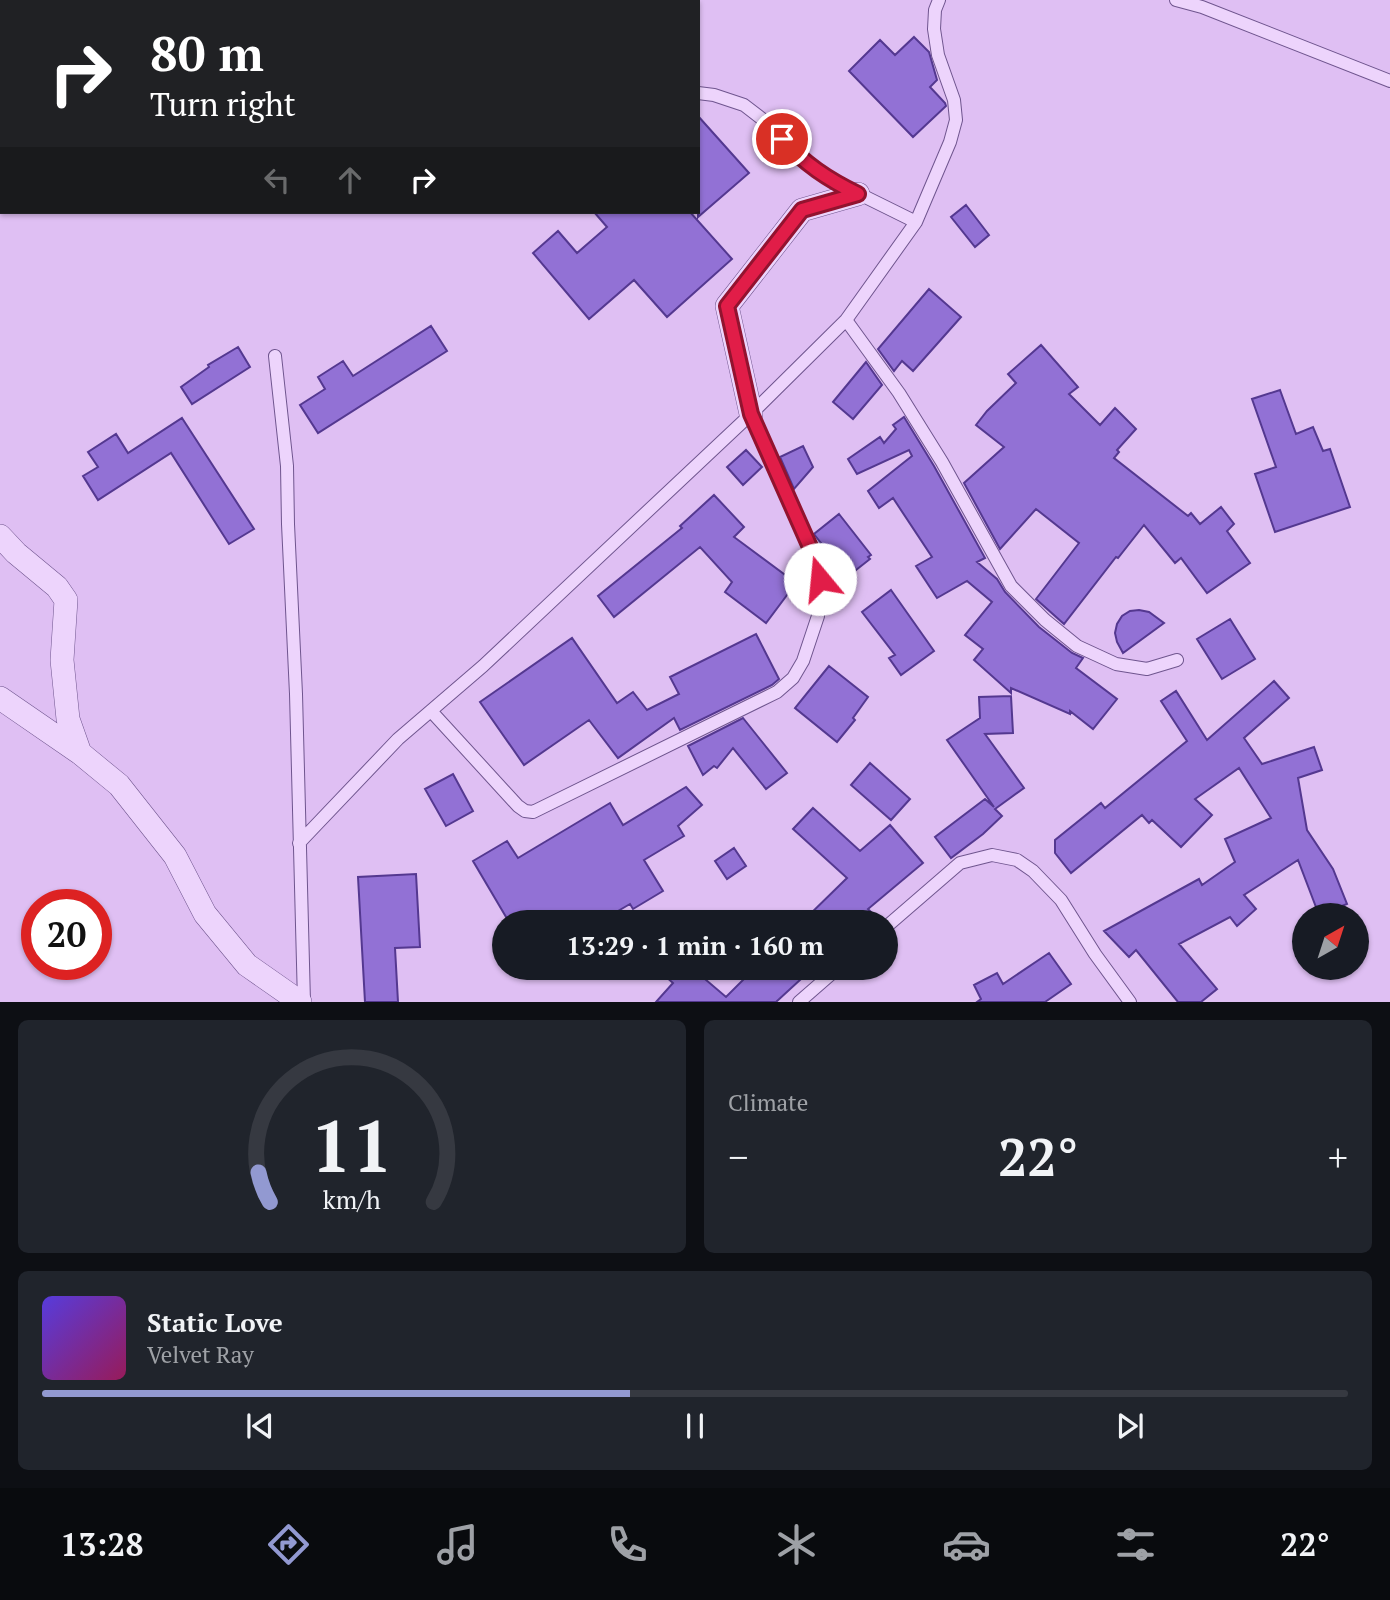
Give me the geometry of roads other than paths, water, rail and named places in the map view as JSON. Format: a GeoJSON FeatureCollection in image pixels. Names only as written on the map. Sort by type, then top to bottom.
{"type":"FeatureCollection","features":[{"type":"Feature","properties":{"kind":"street"},"geometry":{"type":"LineString","coordinates":[[751,414],[727,306],[802,210],[858,194]]}},
{"type":"Feature","properties":{"kind":"street"},"geometry":{"type":"LineString","coordinates":[[0,536],[57,587],[66,600],[63,672],[68,719],[80,752]]}},
{"type":"Feature","properties":{"kind":"street"},"geometry":{"type":"LineString","coordinates":[[0,698],[80,752],[119,785],[175,856],[205,914],[247,965],[302,1002]]}},
{"type":"Feature","properties":{"kind":"lane"},"geometry":{"type":"LineString","coordinates":[[299,843],[398,739],[483,666],[751,414],[846,320],[916,222],[950,142],[956,120],[954,100],[938,55],[934,29],[935,10],[939,0]]}},
{"type":"Feature","properties":{"kind":"lane"},"geometry":{"type":"LineString","coordinates":[[1176,0],[1202,6],[1390,81]]}},
{"type":"Feature","properties":{"kind":"lane"},"geometry":{"type":"LineString","coordinates":[[700,93],[744,105],[766,122],[799,157],[829,180],[916,222]]}},
{"type":"Feature","properties":{"kind":"lane"},"geometry":{"type":"LineString","coordinates":[[846,320],[899,393],[1011,586],[1045,620],[1077,646],[1116,664],[1147,669],[1177,660]]}},
{"type":"Feature","properties":{"kind":"lane"},"geometry":{"type":"LineString","coordinates":[[275,356],[287,466],[296,694],[302,1002]]}},
{"type":"Feature","properties":{"kind":"lane"},"geometry":{"type":"LineString","coordinates":[[430,711],[518,806],[533,812],[777,692],[793,678],[803,661],[818,616],[820,579],[810,547],[751,414]]}},
{"type":"Feature","properties":{"kind":"lane"},"geometry":{"type":"LineString","coordinates":[[898,917],[960,863],[992,855],[1017,860],[1033,871],[1061,900],[1130,1002]]}},
{"type":"Feature","properties":{"kind":"lane"},"geometry":{"type":"LineString","coordinates":[[799,1002],[824,980]]}}]}
